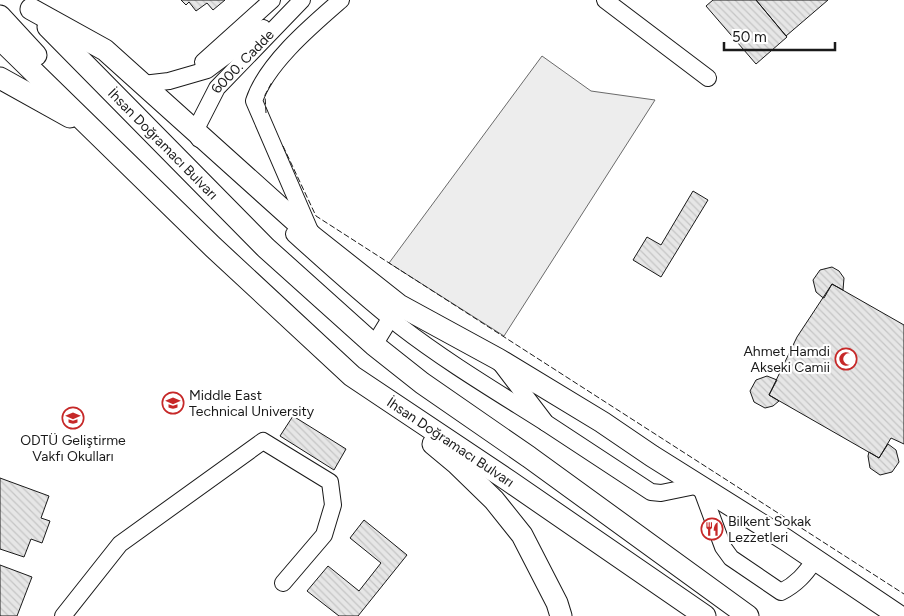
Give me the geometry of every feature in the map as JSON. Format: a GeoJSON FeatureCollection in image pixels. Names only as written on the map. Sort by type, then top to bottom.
{"type":"FeatureCollection","features":[{"type":"Feature","properties":{"kind":"main road"},"geometry":{"type":"LineString","coordinates":[[26,5],[105,50],[395,311],[498,359],[602,422],[899,616]]}},
{"type":"Feature","properties":{"kind":"main road","name":"İhsan Doğramacı Bulvarı"},"geometry":{"type":"LineString","coordinates":[[26,5],[266,248],[374,345],[422,383],[537,462],[748,616]]}},
{"type":"Feature","properties":{"kind":"main road","name":"İhsan Doğramacı Bulvarı"},"geometry":{"type":"LineString","coordinates":[[0,16],[212,247]]}},
{"type":"Feature","properties":{"kind":"main road","name":"İhsan Doğramacı Bulvarı"},"geometry":{"type":"LineString","coordinates":[[0,38],[212,247],[352,376],[509,480],[705,616]]}},
{"type":"Feature","properties":{"kind":"main road"},"geometry":{"type":"LineString","coordinates":[[0,78],[94,131]]}},
{"type":"Feature","properties":{"kind":"main road"},"geometry":{"type":"LineString","coordinates":[[352,376],[457,464],[494,500],[522,535],[557,604],[561,616]]}},
{"type":"Feature","properties":{"kind":"street","name":"6000. Cadde"},"geometry":{"type":"LineString","coordinates":[[188,75],[272,0]]}},
{"type":"Feature","properties":{"kind":"street","name":"6000. Cadde"},"geometry":{"type":"LineString","coordinates":[[143,84],[169,81],[207,70],[302,0]]}},
{"type":"Feature","properties":{"kind":"street","name":"6000. Cadde"},"geometry":{"type":"LineString","coordinates":[[194,131],[217,88],[302,0]]}},
{"type":"Feature","properties":{"kind":"street"},"geometry":{"type":"LineString","coordinates":[[313,237],[254,101],[257,90],[266,75],[307,30],[340,0]]}},
{"type":"Feature","properties":{"kind":"street"},"geometry":{"type":"LineString","coordinates":[[605,0],[708,78]]}},
{"type":"Feature","properties":{"kind":"street"},"geometry":{"type":"LineString","coordinates":[[194,131],[208,152],[321,259],[395,311],[488,386],[651,492],[661,493],[700,485],[723,547],[730,558],[781,592],[802,578],[816,560]]}},
{"type":"Feature","properties":{"kind":"street"},"geometry":{"type":"LineString","coordinates":[[374,345],[395,311]]}},
{"type":"Feature","properties":{"kind":"street"},"geometry":{"type":"LineString","coordinates":[[498,359],[546,423]]}},
{"type":"Feature","properties":{"kind":"street"},"geometry":{"type":"LineString","coordinates":[[64,616],[120,544],[263,442],[330,482],[333,505],[324,535],[283,583]]}},
{"type":"Feature","properties":{"kind":"shaded area"},"geometry":{"type":"Polygon","coordinates":[[[542,56],[591,91],[655,100],[504,336],[389,263],[542,56]]]}},
{"type":"Feature","properties":{"kind":"building"},"geometry":{"type":"Polygon","coordinates":[[[181,0],[225,0],[213,10],[207,3],[196,11],[189,2],[186,5],[181,0]]]}},
{"type":"Feature","properties":{"kind":"building"},"geometry":{"type":"Polygon","coordinates":[[[713,0],[756,0],[787,37],[756,64],[706,6],[713,0]]]}},
{"type":"Feature","properties":{"kind":"building"},"geometry":{"type":"Polygon","coordinates":[[[756,0],[828,0],[786,36],[756,0]]]}},
{"type":"Feature","properties":{"kind":"building"},"geometry":{"type":"Polygon","coordinates":[[[693,191],[708,200],[661,277],[633,260],[647,237],[661,245],[693,191]]]}},
{"type":"Feature","properties":{"kind":"building"},"geometry":{"type":"Polygon","coordinates":[[[832,267],[839,271],[844,278],[843,290],[832,284],[824,298],[816,292],[813,280],[820,270],[832,267]]]}},
{"type":"Feature","properties":{"kind":"building","name":"Ahmet Hamdi Akseki Camii"},"geometry":{"type":"Polygon","coordinates":[[[832,284],[904,325],[904,444],[891,438],[879,458],[769,395],[797,337],[832,284]]]}},
{"type":"Feature","properties":{"kind":"building"},"geometry":{"type":"Polygon","coordinates":[[[767,376],[777,380],[769,395],[779,401],[773,406],[765,408],[754,402],[750,391],[756,380],[767,376]]]}},
{"type":"Feature","properties":{"kind":"building"},"geometry":{"type":"Polygon","coordinates":[[[293,416],[346,449],[334,470],[280,436],[293,416]]]}},
{"type":"Feature","properties":{"kind":"building"},"geometry":{"type":"Polygon","coordinates":[[[888,444],[896,450],[899,462],[892,472],[880,475],[870,468],[869,452],[879,458],[888,444]]]}},
{"type":"Feature","properties":{"kind":"building"},"geometry":{"type":"Polygon","coordinates":[[[0,478],[49,496],[41,518],[50,521],[42,543],[31,539],[24,557],[0,549],[0,478]]]}},
{"type":"Feature","properties":{"kind":"building"},"geometry":{"type":"Polygon","coordinates":[[[364,520],[407,555],[358,616],[339,616],[307,591],[328,566],[359,591],[381,563],[350,538],[364,520]]]}},
{"type":"Feature","properties":{"kind":"building"},"geometry":{"type":"Polygon","coordinates":[[[0,565],[32,577],[17,616],[0,616],[0,565]]]}},
{"type":"Feature","properties":{"kind":"fence"},"geometry":{"type":"LineString","coordinates":[[266,113],[265,95],[272,82]]}},
{"type":"Feature","properties":{"kind":"fence"},"geometry":{"type":"LineString","coordinates":[[283,146],[316,216],[904,594]]}},
{"type":"Feature","properties":{"kind":"place","name":"Ahmet Hamdi Akseki Camii"},"geometry":{"type":"Point","coordinates":[846,359]}},
{"type":"Feature","properties":{"kind":"place","name":"Middle East Technical University"},"geometry":{"type":"Point","coordinates":[173,403]}},
{"type":"Feature","properties":{"kind":"place","name":"ODTÜ Geliştirme Vakfı Okulları"},"geometry":{"type":"Point","coordinates":[73,418]}},
{"type":"Feature","properties":{"kind":"place","name":"Bilkent Sokak Lezzetleri"},"geometry":{"type":"Point","coordinates":[712,529]}}]}
